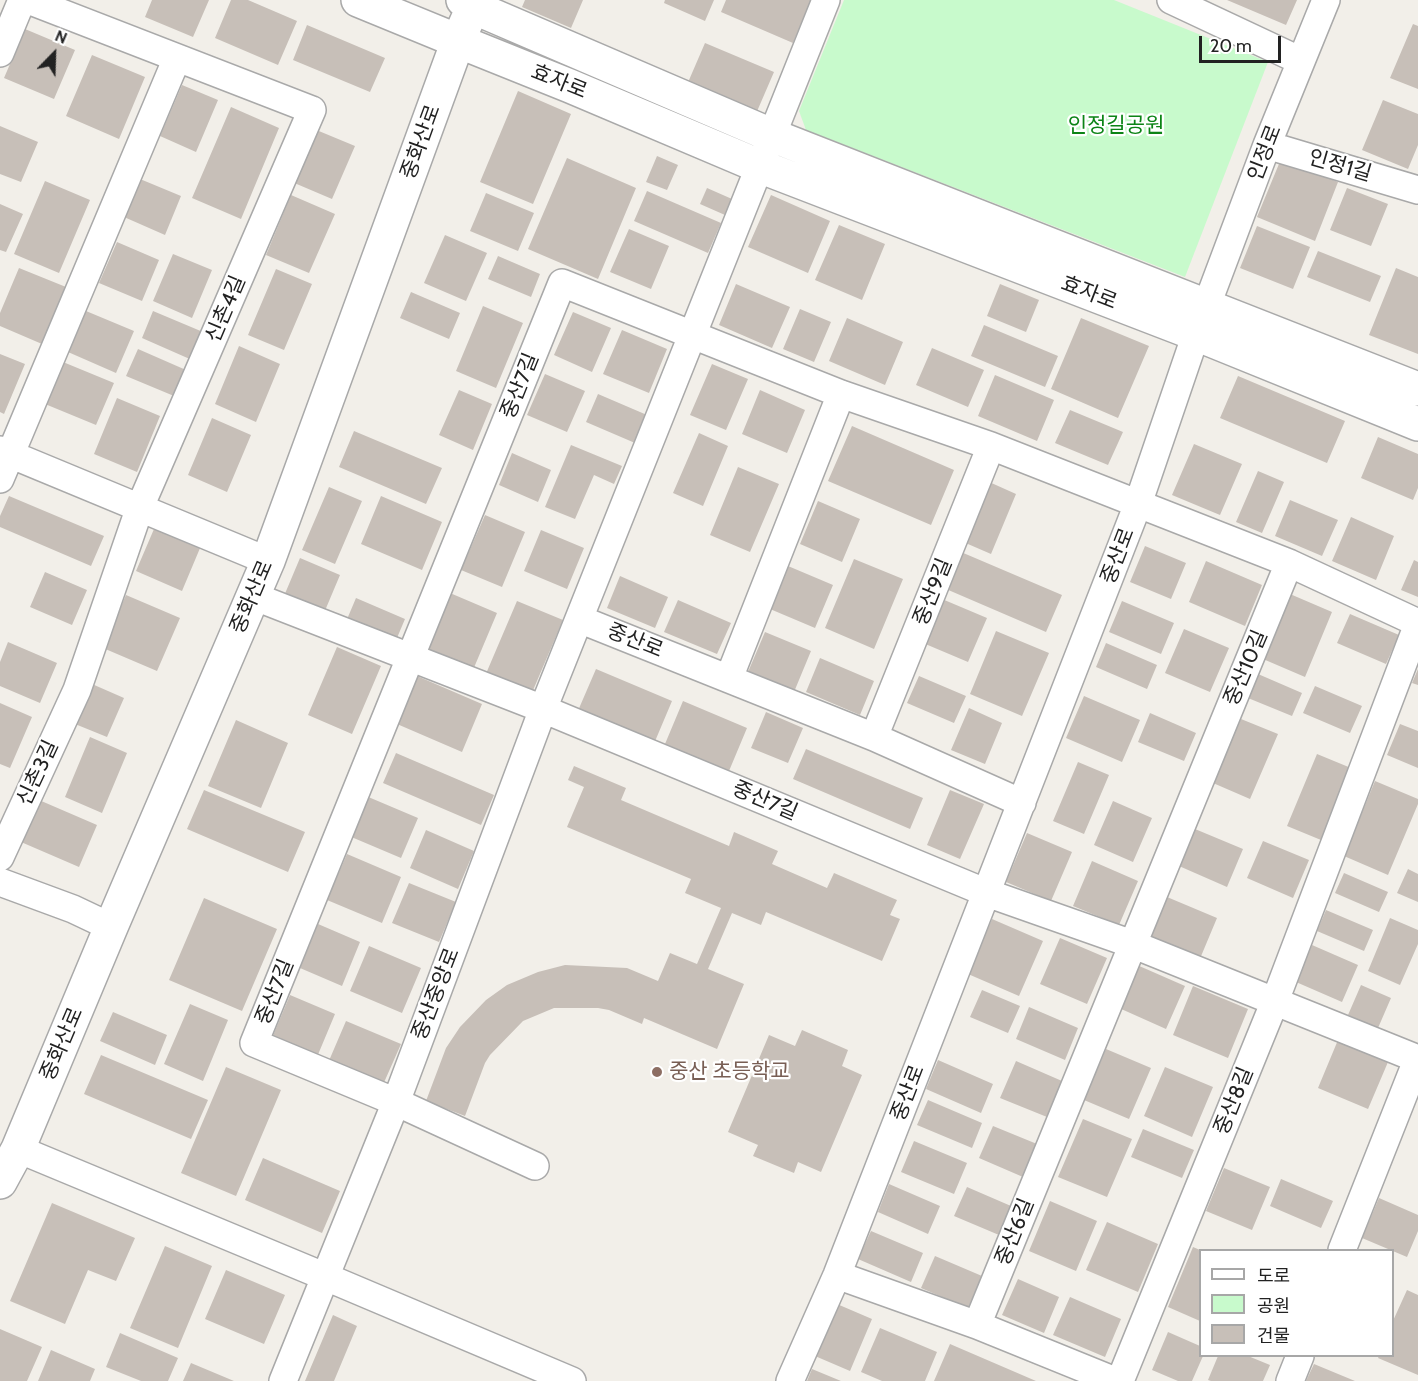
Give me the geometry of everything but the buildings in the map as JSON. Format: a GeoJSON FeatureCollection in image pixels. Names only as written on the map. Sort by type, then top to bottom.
{"type":"FeatureCollection","features":[{"type":"Feature","properties":{"kind":"street"},"geometry":{"type":"LineString","coordinates":[[0,53],[22,0]]}},
{"type":"Feature","properties":{"kind":"street"},"geometry":{"type":"LineString","coordinates":[[0,479],[5,452],[177,58],[28,0]]}},
{"type":"Feature","properties":{"kind":"street","name":"효자로"},"geometry":{"type":"LineString","coordinates":[[358,0],[759,166],[1201,320],[1418,389]]}},
{"type":"Feature","properties":{"kind":"street"},"geometry":{"type":"LineString","coordinates":[[543,709],[826,0]]}},
{"type":"Feature","properties":{"kind":"street"},"geometry":{"type":"LineString","coordinates":[[1171,0],[1301,61]]}},
{"type":"Feature","properties":{"kind":"street","name":"인정로"},"geometry":{"type":"LineString","coordinates":[[1201,320],[1326,0]]}},
{"type":"Feature","properties":{"kind":"street","name":"효자로"},"geometry":{"type":"LineString","coordinates":[[470,2],[771,135],[1201,320],[1418,424]]}},
{"type":"Feature","properties":{"kind":"street","name":"중화산로"},"geometry":{"type":"LineString","coordinates":[[0,1182],[18,1149],[268,561],[458,42],[470,2]]}},
{"type":"Feature","properties":{"kind":"street","name":"신촌4길"},"geometry":{"type":"LineString","coordinates":[[77,690],[140,507],[312,110],[177,58]]}},
{"type":"Feature","properties":{"kind":"street","name":"인정1길"},"geometry":{"type":"LineString","coordinates":[[1268,145],[1416,183]]}},
{"type":"Feature","properties":{"kind":"street","name":"중산7길"},"geometry":{"type":"LineString","coordinates":[[535,1166],[396,1102],[254,1043],[562,283],[692,334]]}},
{"type":"Feature","properties":{"kind":"street","name":"중산로"},"geometry":{"type":"LineString","coordinates":[[790,1381],[837,1275],[1138,504],[1201,320]]}},
{"type":"Feature","properties":{"kind":"street"},"geometry":{"type":"LineString","coordinates":[[692,334],[841,393],[991,446],[1289,563],[1418,624]]}},
{"type":"Feature","properties":{"kind":"street"},"geometry":{"type":"LineString","coordinates":[[729,678],[841,393]]}},
{"type":"Feature","properties":{"kind":"street","name":"중산9길"},"geometry":{"type":"LineString","coordinates":[[874,737],[991,446]]}},
{"type":"Feature","properties":{"kind":"street"},"geometry":{"type":"LineString","coordinates":[[5,452],[268,561]]}},
{"type":"Feature","properties":{"kind":"street","name":"중산10길"},"geometry":{"type":"LineString","coordinates":[[1132,944],[1289,563]]}},
{"type":"Feature","properties":{"kind":"street","name":"중산7길"},"geometry":{"type":"LineString","coordinates":[[253,596],[543,709],[987,893]]}},
{"type":"Feature","properties":{"kind":"street","name":"중산로"},"geometry":{"type":"LineString","coordinates":[[579,619],[874,737],[1022,803]]}},
{"type":"Feature","properties":{"kind":"street","name":"중산8길"},"geometry":{"type":"LineString","coordinates":[[1120,1381],[1275,1001],[1418,624]]}},
{"type":"Feature","properties":{"kind":"street","name":"신촌3길"},"geometry":{"type":"LineString","coordinates":[[0,857],[77,690]]}},
{"type":"Feature","properties":{"kind":"street","name":"중산중앙로"},"geometry":{"type":"LineString","coordinates":[[283,1381],[396,1102],[543,709]]}},
{"type":"Feature","properties":{"kind":"street"},"geometry":{"type":"LineString","coordinates":[[0,882],[73,909],[111,927]]}},
{"type":"Feature","properties":{"kind":"street"},"geometry":{"type":"LineString","coordinates":[[987,893],[1132,944],[1418,1059],[1342,1249]]}},
{"type":"Feature","properties":{"kind":"street","name":"중산6길"},"geometry":{"type":"LineString","coordinates":[[977,1325],[1132,944]]}},
{"type":"Feature","properties":{"kind":"street"},"geometry":{"type":"LineString","coordinates":[[18,1149],[572,1381]]}},
{"type":"Feature","properties":{"kind":"street"},"geometry":{"type":"LineString","coordinates":[[837,1275],[977,1325],[1115,1381]]}},
{"type":"Feature","properties":{"kind":"street"},"geometry":{"type":"LineString","coordinates":[[1290,1381],[1300,1357]]}},
{"type":"Feature","properties":{"kind":"green space","name":"인정길공원"},"geometry":{"type":"Polygon","coordinates":[[[844,0],[1114,0],[1268,62],[1185,277],[806,130],[799,111],[844,0]]]}},
{"type":"Feature","properties":{"kind":"place","name":"중산 초등학교"},"geometry":{"type":"Point","coordinates":[657,1072]}}]}
